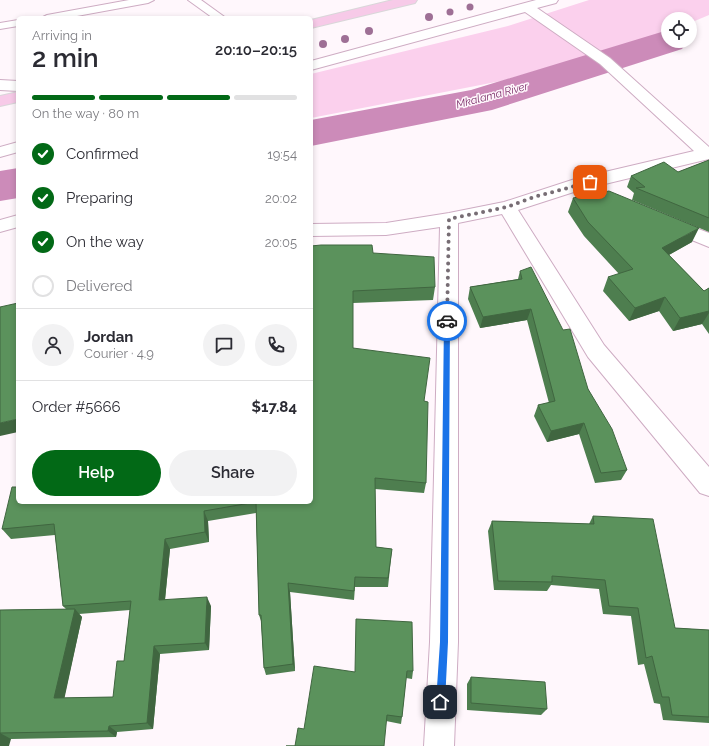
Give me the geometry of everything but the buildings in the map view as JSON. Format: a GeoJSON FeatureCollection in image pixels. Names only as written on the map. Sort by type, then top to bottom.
{"type":"FeatureCollection","features":[{"type":"Feature","properties":{"kind":"highway"},"geometry":{"type":"LineString","coordinates":[[313,24],[410,0]]}},
{"type":"Feature","properties":{"kind":"highway"},"geometry":{"type":"LineString","coordinates":[[0,101],[16,97]]}},
{"type":"Feature","properties":{"kind":"street"},"geometry":{"type":"LineString","coordinates":[[313,65],[551,0]]}},
{"type":"Feature","properties":{"kind":"street"},"geometry":{"type":"LineString","coordinates":[[527,7],[606,61],[708,153]]}},
{"type":"Feature","properties":{"kind":"street"},"geometry":{"type":"LineString","coordinates":[[0,85],[16,86]]}},
{"type":"Feature","properties":{"kind":"street"},"geometry":{"type":"LineString","coordinates":[[0,152],[16,148]]}},
{"type":"Feature","properties":{"kind":"street"},"geometry":{"type":"LineString","coordinates":[[313,230],[386,229],[449,219],[507,207],[575,185],[708,153]]}},
{"type":"Feature","properties":{"kind":"street"},"geometry":{"type":"LineString","coordinates":[[575,185],[604,197]]}},
{"type":"Feature","properties":{"kind":"street"},"geometry":{"type":"LineString","coordinates":[[507,207],[596,351],[709,485]]}},
{"type":"Feature","properties":{"kind":"street"},"geometry":{"type":"LineString","coordinates":[[653,217],[709,240]]}},
{"type":"Feature","properties":{"kind":"street"},"geometry":{"type":"LineString","coordinates":[[439,746],[444,642],[449,219]]}},
{"type":"Feature","properties":{"kind":"street"},"geometry":{"type":"LineString","coordinates":[[0,226],[16,222]]}},
{"type":"Feature","properties":{"kind":"lane"},"geometry":{"type":"LineString","coordinates":[[58,16],[148,0]]}},
{"type":"Feature","properties":{"kind":"lane"},"geometry":{"type":"LineString","coordinates":[[194,0],[217,16]]}},
{"type":"Feature","properties":{"kind":"lane"},"geometry":{"type":"LineString","coordinates":[[0,26],[16,23]]}},
{"type":"Feature","properties":{"kind":"shaded area"},"geometry":{"type":"Polygon","coordinates":[[[589,0],[709,0],[709,15],[697,20],[697,12],[661,12],[661,34],[501,81],[313,118],[313,74],[508,26],[589,0]]]}},
{"type":"Feature","properties":{"kind":"waterway","name":"Mkalama River"},"geometry":{"type":"LineString","coordinates":[[313,133],[478,101],[661,44]]}},
{"type":"Feature","properties":{"kind":"waterway","name":"Mkalama River"},"geometry":{"type":"LineString","coordinates":[[0,186],[16,183]]}},
{"type":"Feature","properties":{"kind":"way so far"},"geometry":{"type":"LineString","coordinates":[[447,321],[449,219],[507,207],[534,197],[590,182]]}},
{"type":"Feature","properties":{"kind":"route"},"geometry":{"type":"LineString","coordinates":[[440,702],[444,642],[447,321]]}}]}
